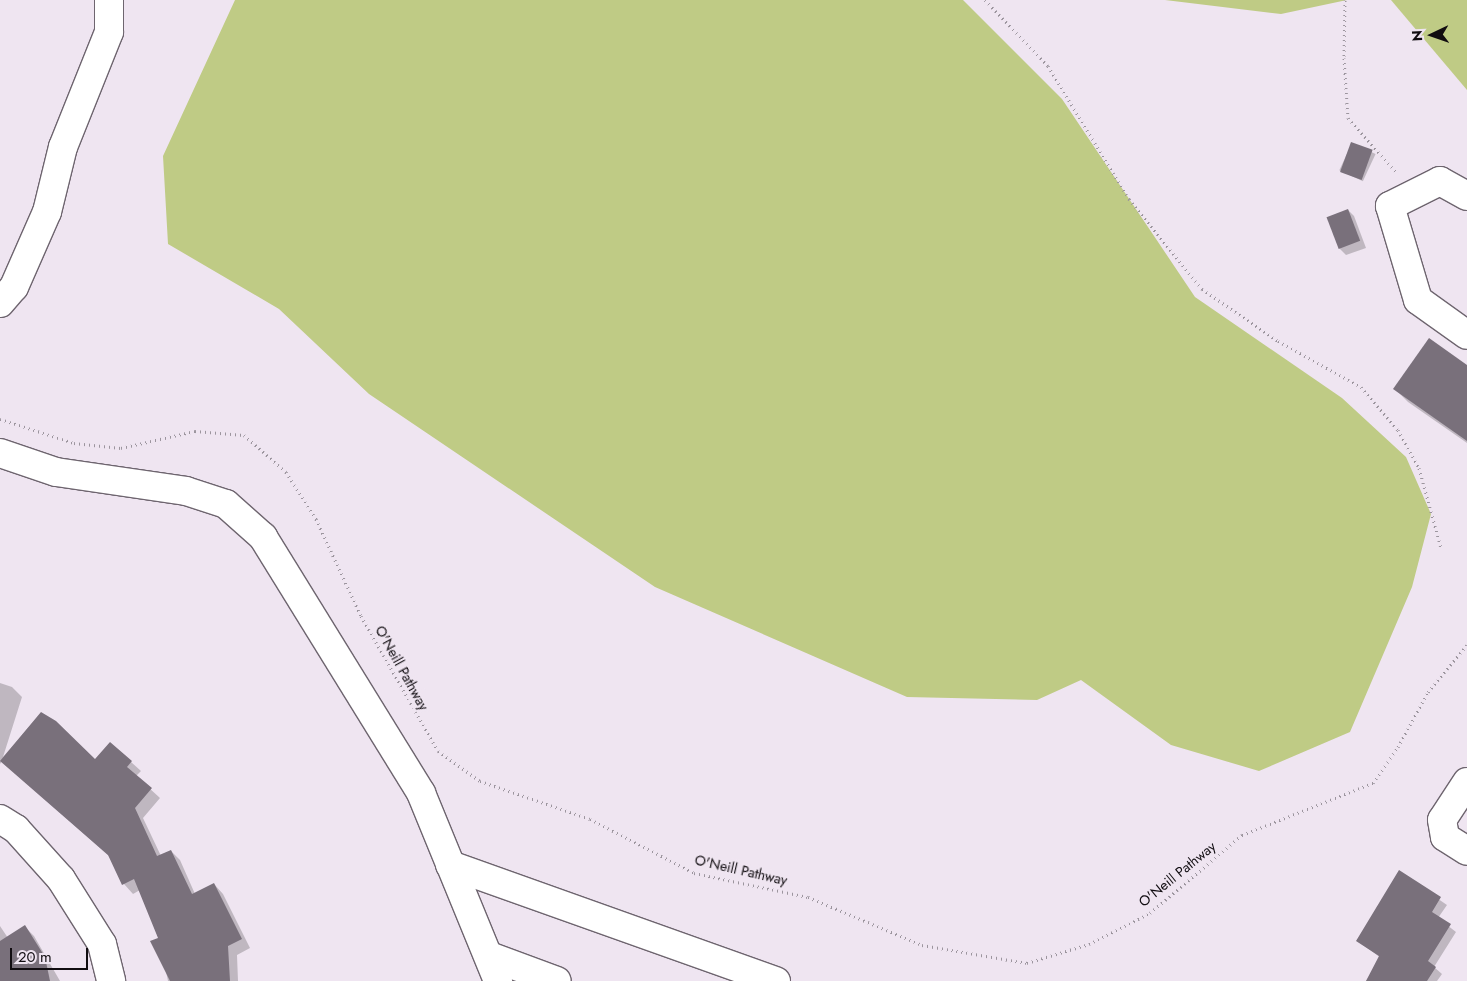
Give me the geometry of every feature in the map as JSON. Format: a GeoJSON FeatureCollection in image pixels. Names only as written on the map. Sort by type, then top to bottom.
{"type":"FeatureCollection","features":[{"type":"Feature","properties":{"kind":"street"},"geometry":{"type":"LineString","coordinates":[[0,303],[14,287],[47,212],[64,147],[109,32],[109,0]]}},
{"type":"Feature","properties":{"kind":"street"},"geometry":{"type":"LineString","coordinates":[[1467,196],[1440,181],[1390,206],[1418,300],[1467,335]]}},
{"type":"Feature","properties":{"kind":"street"},"geometry":{"type":"LineString","coordinates":[[0,453],[56,472],[186,491],[226,504],[263,537],[421,794],[493,969],[557,981]]}},
{"type":"Feature","properties":{"kind":"street"},"geometry":{"type":"LineString","coordinates":[[1467,782],[1442,820],[1445,837],[1467,851]]}},
{"type":"Feature","properties":{"kind":"street"},"geometry":{"type":"LineString","coordinates":[[0,819],[16,829],[61,878],[102,944],[111,981]]}},
{"type":"Feature","properties":{"kind":"street"},"geometry":{"type":"LineString","coordinates":[[450,865],[776,981]]}},
{"type":"Feature","properties":{"kind":"path"},"geometry":{"type":"LineString","coordinates":[[985,0],[1048,66],[1129,199],[1202,289],[1278,341],[1361,387],[1392,423],[1419,468],[1441,548]]}},
{"type":"Feature","properties":{"kind":"path"},"geometry":{"type":"LineString","coordinates":[[1345,0],[1344,58],[1348,118],[1416,194]]}},
{"type":"Feature","properties":{"kind":"path","name":"O'Neill Pathway"},"geometry":{"type":"LineString","coordinates":[[0,419],[74,443],[121,448],[195,431],[244,435],[286,472],[311,511],[361,616],[438,751],[480,781],[590,819],[694,872],[808,897],[922,945],[1027,963],[1089,944],[1150,913],[1242,835],[1373,783],[1398,747],[1428,692],[1467,645]]}},
{"type":"Feature","properties":{"kind":"green space"},"geometry":{"type":"Polygon","coordinates":[[[235,0],[963,0],[1062,99],[1195,297],[1342,398],[1406,457],[1431,514],[1412,587],[1350,732],[1259,771],[1171,745],[1081,680],[1037,700],[907,697],[655,587],[369,394],[279,309],[168,244],[163,156],[235,0]]]}},
{"type":"Feature","properties":{"kind":"green space"},"geometry":{"type":"Polygon","coordinates":[[[1165,0],[1347,0],[1281,14],[1165,0]]]}},
{"type":"Feature","properties":{"kind":"green space"},"geometry":{"type":"Polygon","coordinates":[[[1391,0],[1467,0],[1467,90],[1407,19],[1391,0]]]}},
{"type":"Feature","properties":{"kind":"building"},"geometry":{"type":"Polygon","coordinates":[[[1351,142],[1373,150],[1362,180],[1340,172],[1351,142]]]}},
{"type":"Feature","properties":{"kind":"building"},"geometry":{"type":"Polygon","coordinates":[[[1348,209],[1360,241],[1339,249],[1327,217],[1348,209]]]}},
{"type":"Feature","properties":{"kind":"building"},"geometry":{"type":"Polygon","coordinates":[[[1429,338],[1467,365],[1467,441],[1393,389],[1429,338]]]}},
{"type":"Feature","properties":{"kind":"building"},"geometry":{"type":"Polygon","coordinates":[[[41,712],[56,721],[95,759],[110,742],[132,761],[127,767],[152,788],[135,808],[157,856],[171,850],[192,894],[214,883],[242,939],[228,946],[230,981],[170,981],[150,941],[158,938],[134,879],[122,885],[108,855],[0,761],[41,712]]]}},
{"type":"Feature","properties":{"kind":"building"},"geometry":{"type":"Polygon","coordinates":[[[1399,870],[1441,897],[1432,912],[1451,924],[1428,961],[1436,967],[1427,981],[1366,981],[1379,956],[1356,941],[1399,870]]]}},
{"type":"Feature","properties":{"kind":"building"},"geometry":{"type":"Polygon","coordinates":[[[25,925],[45,957],[50,981],[0,981],[0,941],[25,925]]]}}]}
